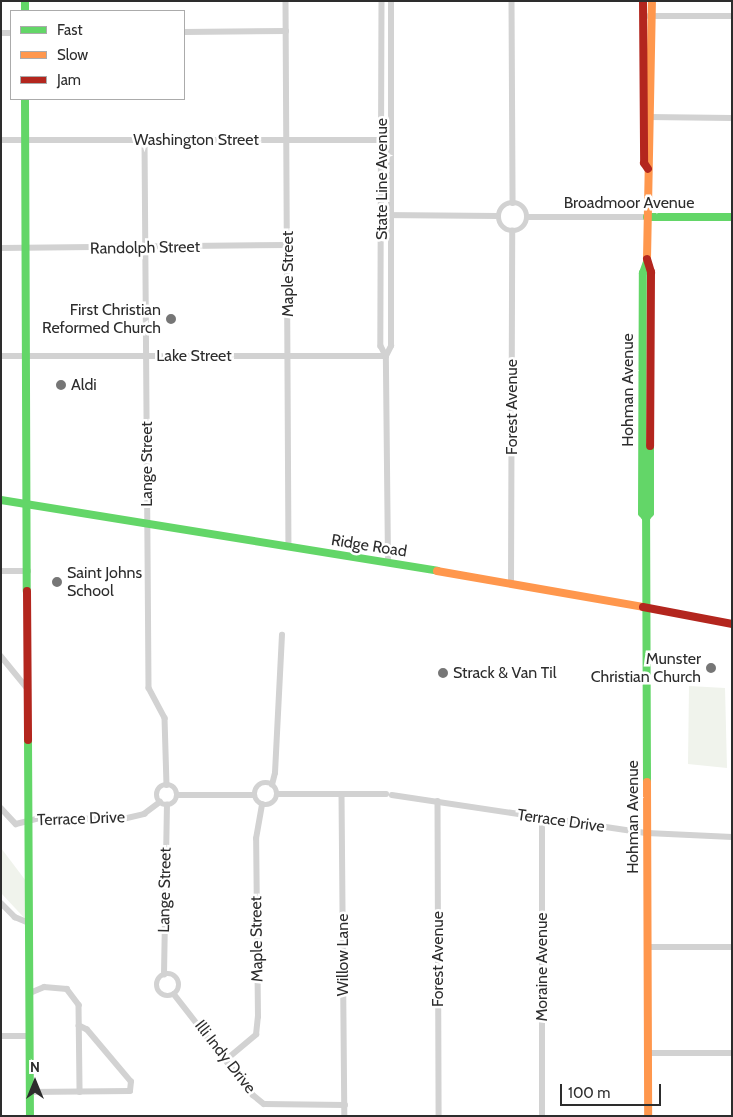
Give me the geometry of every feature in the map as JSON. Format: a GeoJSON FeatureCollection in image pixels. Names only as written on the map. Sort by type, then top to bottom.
{"type":"FeatureCollection","features":[{"type":"Feature","properties":{"kind":"street","name":"Maple Street"},"geometry":{"type":"LineString","coordinates":[[286,1],[289,547]]}},
{"type":"Feature","properties":{"kind":"street","name":"State Line Avenue"},"geometry":{"type":"LineString","coordinates":[[382,1],[381,346],[386,356]]}},
{"type":"Feature","properties":{"kind":"street","name":"State Line Avenue"},"geometry":{"type":"LineString","coordinates":[[388,562],[386,356],[390,346],[391,1]]}},
{"type":"Feature","properties":{"kind":"street"},"geometry":{"type":"LineString","coordinates":[[512,1],[513,203]]}},
{"type":"Feature","properties":{"kind":"street","name":"Hohman Avenue"},"geometry":{"type":"LineString","coordinates":[[643,1],[648,117]]}},
{"type":"Feature","properties":{"kind":"street","name":"Hohman Avenue"},"geometry":{"type":"LineString","coordinates":[[648,1116],[646,518],[642,513],[642,272],[647,262],[648,169],[644,163],[648,117],[652,1]]}},
{"type":"Feature","properties":{"kind":"street"},"geometry":{"type":"LineString","coordinates":[[643,16],[732,16]]}},
{"type":"Feature","properties":{"kind":"street"},"geometry":{"type":"LineString","coordinates":[[185,32],[286,31]]}},
{"type":"Feature","properties":{"kind":"street"},"geometry":{"type":"LineString","coordinates":[[25,100],[30,1116]]}},
{"type":"Feature","properties":{"kind":"street"},"geometry":{"type":"LineString","coordinates":[[648,117],[732,118]]}},
{"type":"Feature","properties":{"kind":"street","name":"Washington Street"},"geometry":{"type":"LineString","coordinates":[[1,140],[391,140]]}},
{"type":"Feature","properties":{"kind":"street","name":"Lange Street"},"geometry":{"type":"LineString","coordinates":[[145,140],[149,688],[166,718],[167,784]]}},
{"type":"Feature","properties":{"kind":"street"},"geometry":{"type":"LineString","coordinates":[[513,203],[521,206],[527,217],[523,227],[512,232],[501,225],[498,216],[504,205],[513,203]]}},
{"type":"Feature","properties":{"kind":"street"},"geometry":{"type":"LineString","coordinates":[[382,215],[498,216]]}},
{"type":"Feature","properties":{"kind":"street","name":"Broadmoor Avenue"},"geometry":{"type":"LineString","coordinates":[[527,217],[732,217]]}},
{"type":"Feature","properties":{"kind":"street","name":"Forest Avenue"},"geometry":{"type":"LineString","coordinates":[[511,583],[512,232]]}},
{"type":"Feature","properties":{"kind":"street","name":"Randolph Street"},"geometry":{"type":"LineString","coordinates":[[1,248],[146,248],[288,245]]}},
{"type":"Feature","properties":{"kind":"street","name":"Lake Street"},"geometry":{"type":"LineString","coordinates":[[1,356],[386,356]]}},
{"type":"Feature","properties":{"kind":"street","name":"Ridge Road"},"geometry":{"type":"LineString","coordinates":[[1,500],[388,562],[732,624]]}},
{"type":"Feature","properties":{"kind":"street"},"geometry":{"type":"LineString","coordinates":[[1,571],[28,571]]}},
{"type":"Feature","properties":{"kind":"street"},"geometry":{"type":"LineString","coordinates":[[254,794],[262,805],[272,804],[277,794],[272,785],[275,773],[282,635]]}},
{"type":"Feature","properties":{"kind":"street"},"geometry":{"type":"LineString","coordinates":[[1,656],[28,689]]}},
{"type":"Feature","properties":{"kind":"street"},"geometry":{"type":"LineString","coordinates":[[167,784],[175,789],[177,795],[173,803],[166,805],[160,802],[157,793],[167,784]]}},
{"type":"Feature","properties":{"kind":"street"},"geometry":{"type":"LineString","coordinates":[[254,794],[260,785],[272,785]]}},
{"type":"Feature","properties":{"kind":"street"},"geometry":{"type":"LineString","coordinates":[[177,795],[254,794]]}},
{"type":"Feature","properties":{"kind":"street","name":"Terrace Drive"},"geometry":{"type":"LineString","coordinates":[[277,794],[389,794],[647,833],[732,837]]}},
{"type":"Feature","properties":{"kind":"street","name":"Willow Lane"},"geometry":{"type":"LineString","coordinates":[[342,794],[344,1116]]}},
{"type":"Feature","properties":{"kind":"street","name":"Forest Avenue"},"geometry":{"type":"LineString","coordinates":[[438,801],[438,1116]]}},
{"type":"Feature","properties":{"kind":"street","name":"Terrace Drive"},"geometry":{"type":"LineString","coordinates":[[28,821],[40,818],[123,819],[144,814],[160,802]]}},
{"type":"Feature","properties":{"kind":"street","name":"Lange Street"},"geometry":{"type":"LineString","coordinates":[[164,975],[166,805]]}},
{"type":"Feature","properties":{"kind":"street","name":"Maple Street"},"geometry":{"type":"LineString","coordinates":[[227,1060],[256,1035],[258,1017],[256,839],[262,805]]}},
{"type":"Feature","properties":{"kind":"street"},"geometry":{"type":"LineString","coordinates":[[1,808],[16,824],[28,821]]}},
{"type":"Feature","properties":{"kind":"street","name":"Moraine Avenue"},"geometry":{"type":"LineString","coordinates":[[542,818],[542,1116]]}},
{"type":"Feature","properties":{"kind":"street"},"geometry":{"type":"LineString","coordinates":[[1,903],[15,917],[29,923]]}},
{"type":"Feature","properties":{"kind":"street"},"geometry":{"type":"LineString","coordinates":[[647,947],[732,947]]}},
{"type":"Feature","properties":{"kind":"street"},"geometry":{"type":"LineString","coordinates":[[164,975],[176,979],[178,986],[174,994],[167,996],[158,990],[158,980],[164,975]]}},
{"type":"Feature","properties":{"kind":"street"},"geometry":{"type":"LineString","coordinates":[[30,980],[44,987],[67,989],[73,994],[79,1005],[80,1092]]}},
{"type":"Feature","properties":{"kind":"street"},"geometry":{"type":"LineString","coordinates":[[30,994],[44,987]]}},
{"type":"Feature","properties":{"kind":"street","name":"Illi Indy Drive"},"geometry":{"type":"LineString","coordinates":[[174,994],[253,1095],[264,1104],[344,1105]]}},
{"type":"Feature","properties":{"kind":"street"},"geometry":{"type":"LineString","coordinates":[[30,1092],[130,1091],[132,1086],[88,1030],[79,1026]]}},
{"type":"Feature","properties":{"kind":"street"},"geometry":{"type":"LineString","coordinates":[[1,1036],[30,1036]]}},
{"type":"Feature","properties":{"kind":"street"},"geometry":{"type":"LineString","coordinates":[[648,1053],[732,1053]]}},
{"type":"Feature","properties":{"kind":"shaded area"},"geometry":{"type":"Polygon","coordinates":[[[689,686],[725,688],[727,768],[688,764],[689,686]]]}},
{"type":"Feature","properties":{"kind":"shaded area"},"geometry":{"type":"Polygon","coordinates":[[[1,848],[29,885],[29,923],[1,893],[1,848]]]}},
{"type":"Feature","properties":{"kind":"traffic: fast"},"geometry":{"type":"LineString","coordinates":[[25,1],[25,10]]}},
{"type":"Feature","properties":{"kind":"traffic: fast"},"geometry":{"type":"LineString","coordinates":[[25,100],[27,591]]}},
{"type":"Feature","properties":{"kind":"traffic: fast"},"geometry":{"type":"LineString","coordinates":[[647,217],[732,217]]}},
{"type":"Feature","properties":{"kind":"traffic: fast"},"geometry":{"type":"LineString","coordinates":[[646,518],[642,513],[643,273],[647,262]]}},
{"type":"Feature","properties":{"kind":"traffic: fast"},"geometry":{"type":"LineString","coordinates":[[647,782],[646,518],[650,513],[650,446]]}},
{"type":"Feature","properties":{"kind":"traffic: fast"},"geometry":{"type":"LineString","coordinates":[[1,500],[437,571]]}},
{"type":"Feature","properties":{"kind":"traffic: fast"},"geometry":{"type":"LineString","coordinates":[[28,740],[30,1116]]}},
{"type":"Feature","properties":{"kind":"traffic: slow"},"geometry":{"type":"LineString","coordinates":[[647,259],[652,1]]}},
{"type":"Feature","properties":{"kind":"traffic: slow"},"geometry":{"type":"LineString","coordinates":[[437,571],[643,607]]}},
{"type":"Feature","properties":{"kind":"traffic: slow"},"geometry":{"type":"LineString","coordinates":[[647,782],[648,1116]]}},
{"type":"Feature","properties":{"kind":"traffic: jam"},"geometry":{"type":"LineString","coordinates":[[643,1],[644,163],[648,169]]}},
{"type":"Feature","properties":{"kind":"traffic: jam"},"geometry":{"type":"LineString","coordinates":[[647,259],[651,272],[650,446]]}},
{"type":"Feature","properties":{"kind":"traffic: jam"},"geometry":{"type":"LineString","coordinates":[[27,591],[28,740]]}},
{"type":"Feature","properties":{"kind":"traffic: jam"},"geometry":{"type":"LineString","coordinates":[[643,607],[732,624]]}},
{"type":"Feature","properties":{"kind":"place","name":"First Christian Reformed Church"},"geometry":{"type":"Point","coordinates":[171,319]}},
{"type":"Feature","properties":{"kind":"place","name":"Aldi"},"geometry":{"type":"Point","coordinates":[61,385]}},
{"type":"Feature","properties":{"kind":"place","name":"Saint Johns School"},"geometry":{"type":"Point","coordinates":[57,582]}},
{"type":"Feature","properties":{"kind":"place","name":"Munster Christian Church"},"geometry":{"type":"Point","coordinates":[711,668]}},
{"type":"Feature","properties":{"kind":"place","name":"Strack & Van Til"},"geometry":{"type":"Point","coordinates":[443,673]}}]}
